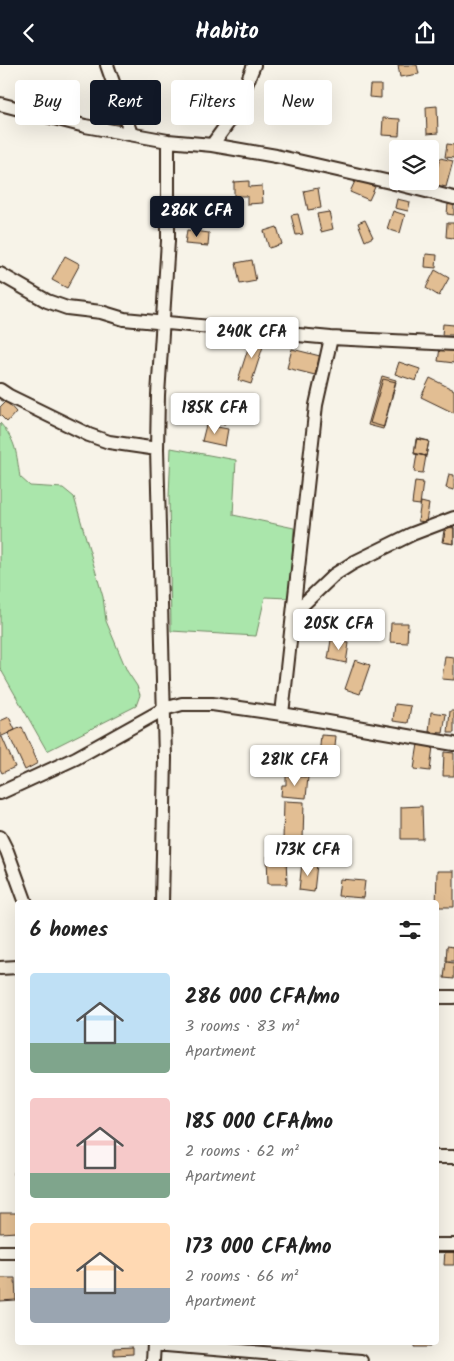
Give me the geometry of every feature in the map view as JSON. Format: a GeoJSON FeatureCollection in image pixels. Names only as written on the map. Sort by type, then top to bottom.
{"type":"FeatureCollection","features":[{"type":"Feature","properties":{"kind":"street"},"geometry":{"type":"LineString","coordinates":[[106,65],[131,134]]}},
{"type":"Feature","properties":{"kind":"street"},"geometry":{"type":"LineString","coordinates":[[212,145],[230,120],[254,65]]}},
{"type":"Feature","properties":{"kind":"street"},"geometry":{"type":"LineString","coordinates":[[0,104],[85,126],[168,141],[212,145],[276,156],[454,198]]}},
{"type":"Feature","properties":{"kind":"street"},"geometry":{"type":"LineString","coordinates":[[162,900],[165,758],[157,449],[162,321],[168,241],[168,141]]}},
{"type":"Feature","properties":{"kind":"street"},"geometry":{"type":"LineString","coordinates":[[0,274],[47,301],[67,308],[102,312],[124,319],[332,338],[454,344]]}},
{"type":"Feature","properties":{"kind":"street"},"geometry":{"type":"LineString","coordinates":[[282,714],[308,462],[316,405],[332,338]]}},
{"type":"Feature","properties":{"kind":"street"},"geometry":{"type":"LineString","coordinates":[[0,390],[89,435],[109,441],[157,449]]}},
{"type":"Feature","properties":{"kind":"street"},"geometry":{"type":"LineString","coordinates":[[293,615],[334,575],[353,563],[412,534],[454,518]]}},
{"type":"Feature","properties":{"kind":"street"},"geometry":{"type":"LineString","coordinates":[[0,793],[76,758],[164,709],[182,704],[212,704],[282,714],[454,744]]}},
{"type":"Feature","properties":{"kind":"street"},"geometry":{"type":"LineString","coordinates":[[0,837],[25,900]]}},
{"type":"Feature","properties":{"kind":"street"},"geometry":{"type":"LineString","coordinates":[[0,968],[15,967]]}},
{"type":"Feature","properties":{"kind":"street"},"geometry":{"type":"LineString","coordinates":[[439,997],[454,997]]}},
{"type":"Feature","properties":{"kind":"street"},"geometry":{"type":"LineString","coordinates":[[439,1157],[454,1157]]}},
{"type":"Feature","properties":{"kind":"street"},"geometry":{"type":"LineString","coordinates":[[439,1245],[454,1245]]}},
{"type":"Feature","properties":{"kind":"street"},"geometry":{"type":"LineString","coordinates":[[0,1252],[15,1252]]}},
{"type":"Feature","properties":{"kind":"street"},"geometry":{"type":"LineString","coordinates":[[153,1361],[154,1345]]}},
{"type":"Feature","properties":{"kind":"street"},"geometry":{"type":"LineString","coordinates":[[177,1345],[361,1361]]}},
{"type":"Feature","properties":{"kind":"green space"},"geometry":{"type":"Polygon","coordinates":[[[0,423],[13,442],[20,477],[30,486],[63,488],[74,497],[103,597],[106,621],[127,671],[137,686],[140,695],[136,706],[47,751],[0,668],[0,423]]]}},
{"type":"Feature","properties":{"kind":"green space"},"geometry":{"type":"Polygon","coordinates":[[[171,448],[236,460],[233,515],[294,528],[289,598],[265,597],[256,636],[171,631],[169,497],[171,448]]]}},
{"type":"Feature","properties":{"kind":"building"},"geometry":{"type":"Polygon","coordinates":[[[398,65],[417,65],[419,74],[400,77],[398,65]]]}},
{"type":"Feature","properties":{"kind":"building"},"geometry":{"type":"Polygon","coordinates":[[[370,85],[381,85],[381,98],[369,97],[370,85]]]}},
{"type":"Feature","properties":{"kind":"building"},"geometry":{"type":"Polygon","coordinates":[[[437,106],[438,133],[427,134],[426,107],[437,106]]]}},
{"type":"Feature","properties":{"kind":"building"},"geometry":{"type":"Polygon","coordinates":[[[383,118],[400,119],[399,136],[382,135],[383,118]]]}},
{"type":"Feature","properties":{"kind":"building"},"geometry":{"type":"Polygon","coordinates":[[[447,144],[454,145],[454,158],[445,157],[447,144]]]}},
{"type":"Feature","properties":{"kind":"building"},"geometry":{"type":"Polygon","coordinates":[[[440,158],[453,161],[446,187],[439,185],[440,158]]]}},
{"type":"Feature","properties":{"kind":"building"},"geometry":{"type":"Polygon","coordinates":[[[356,179],[375,187],[369,200],[350,192],[356,179]]]}},
{"type":"Feature","properties":{"kind":"building"},"geometry":{"type":"Polygon","coordinates":[[[249,181],[249,187],[262,186],[263,203],[247,204],[247,196],[234,196],[234,182],[249,181]]]}},
{"type":"Feature","properties":{"kind":"building"},"geometry":{"type":"Polygon","coordinates":[[[318,188],[321,208],[308,210],[304,191],[318,188]]]}},
{"type":"Feature","properties":{"kind":"building"},"geometry":{"type":"Polygon","coordinates":[[[397,199],[410,202],[408,211],[395,208],[397,199]]]}},
{"type":"Feature","properties":{"kind":"building"},"geometry":{"type":"Polygon","coordinates":[[[448,204],[454,205],[454,215],[447,214],[448,204]]]}},
{"type":"Feature","properties":{"kind":"building"},"geometry":{"type":"Polygon","coordinates":[[[393,211],[405,215],[400,233],[387,229],[393,211]]]}},
{"type":"Feature","properties":{"kind":"building"},"geometry":{"type":"Polygon","coordinates":[[[329,212],[333,229],[321,232],[317,214],[329,212]]]}},
{"type":"Feature","properties":{"kind":"building"},"geometry":{"type":"Polygon","coordinates":[[[298,214],[303,234],[296,235],[291,215],[298,214]]]}},
{"type":"Feature","properties":{"kind":"building"},"geometry":{"type":"Polygon","coordinates":[[[365,220],[373,237],[365,241],[358,223],[365,220]]]}},
{"type":"Feature","properties":{"kind":"building"},"geometry":{"type":"Polygon","coordinates":[[[447,223],[454,223],[454,238],[446,237],[447,223]]]}},
{"type":"Feature","properties":{"kind":"building"},"geometry":{"type":"Polygon","coordinates":[[[277,227],[282,244],[269,248],[264,231],[277,227]]]}},
{"type":"Feature","properties":{"kind":"building"},"geometry":{"type":"Polygon","coordinates":[[[187,230],[209,233],[208,246],[185,244],[187,230]]]}},
{"type":"Feature","properties":{"kind":"building"},"geometry":{"type":"Polygon","coordinates":[[[426,254],[437,255],[436,268],[425,267],[426,254]]]}},
{"type":"Feature","properties":{"kind":"building"},"geometry":{"type":"Polygon","coordinates":[[[65,256],[80,264],[67,288],[52,280],[65,256]]]}},
{"type":"Feature","properties":{"kind":"building"},"geometry":{"type":"Polygon","coordinates":[[[252,260],[256,281],[240,284],[236,263],[252,260]]]}},
{"type":"Feature","properties":{"kind":"building"},"geometry":{"type":"Polygon","coordinates":[[[435,270],[449,278],[439,296],[426,288],[435,270]]]}},
{"type":"Feature","properties":{"kind":"building"},"geometry":{"type":"Polygon","coordinates":[[[443,324],[454,325],[454,335],[442,335],[443,324]]]}},
{"type":"Feature","properties":{"kind":"building"},"geometry":{"type":"Polygon","coordinates":[[[253,333],[266,337],[251,384],[238,380],[253,333]]]}},
{"type":"Feature","properties":{"kind":"building"},"geometry":{"type":"Polygon","coordinates":[[[440,348],[454,350],[454,363],[438,361],[440,348]]]}},
{"type":"Feature","properties":{"kind":"building"},"geometry":{"type":"Polygon","coordinates":[[[292,349],[320,356],[315,375],[287,368],[292,349]]]}},
{"type":"Feature","properties":{"kind":"building"},"geometry":{"type":"Polygon","coordinates":[[[399,362],[420,369],[416,381],[395,374],[399,362]]]}},
{"type":"Feature","properties":{"kind":"building"},"geometry":{"type":"Polygon","coordinates":[[[382,376],[396,380],[383,429],[368,425],[382,376]]]}},
{"type":"Feature","properties":{"kind":"building"},"geometry":{"type":"Polygon","coordinates":[[[430,378],[454,390],[454,413],[421,397],[430,378]]]}},
{"type":"Feature","properties":{"kind":"building"},"geometry":{"type":"Polygon","coordinates":[[[383,379],[396,382],[384,427],[370,423],[383,379]]]}},
{"type":"Feature","properties":{"kind":"building"},"geometry":{"type":"Polygon","coordinates":[[[213,397],[227,397],[225,424],[211,423],[213,397]]]}},
{"type":"Feature","properties":{"kind":"building"},"geometry":{"type":"Polygon","coordinates":[[[6,401],[16,412],[7,422],[0,415],[0,407],[6,401]]]}},
{"type":"Feature","properties":{"kind":"building"},"geometry":{"type":"Polygon","coordinates":[[[206,425],[228,429],[225,446],[202,441],[206,425]]]}},
{"type":"Feature","properties":{"kind":"building"},"geometry":{"type":"Polygon","coordinates":[[[417,438],[429,441],[426,456],[414,453],[417,438]]]}},
{"type":"Feature","properties":{"kind":"building"},"geometry":{"type":"Polygon","coordinates":[[[416,439],[429,441],[426,456],[414,454],[416,439]]]}},
{"type":"Feature","properties":{"kind":"building"},"geometry":{"type":"Polygon","coordinates":[[[417,454],[426,456],[423,473],[414,472],[417,454]]]}},
{"type":"Feature","properties":{"kind":"building"},"geometry":{"type":"Polygon","coordinates":[[[449,474],[454,475],[454,490],[446,488],[449,474]]]}},
{"type":"Feature","properties":{"kind":"building"},"geometry":{"type":"Polygon","coordinates":[[[415,481],[423,482],[420,505],[412,504],[415,481]]]}},
{"type":"Feature","properties":{"kind":"building"},"geometry":{"type":"Polygon","coordinates":[[[421,502],[429,504],[426,522],[418,521],[421,502]]]}},
{"type":"Feature","properties":{"kind":"building"},"geometry":{"type":"Polygon","coordinates":[[[445,525],[454,527],[454,544],[442,542],[445,525]]]}},
{"type":"Feature","properties":{"kind":"building"},"geometry":{"type":"Polygon","coordinates":[[[446,527],[454,528],[454,544],[443,542],[446,527]]]}},
{"type":"Feature","properties":{"kind":"building"},"geometry":{"type":"Polygon","coordinates":[[[391,623],[408,623],[407,643],[390,642],[391,623]]]}},
{"type":"Feature","properties":{"kind":"building"},"geometry":{"type":"Polygon","coordinates":[[[331,640],[349,643],[346,663],[328,659],[331,640]]]}},
{"type":"Feature","properties":{"kind":"building"},"geometry":{"type":"Polygon","coordinates":[[[445,656],[454,657],[454,680],[442,679],[445,656]]]}},
{"type":"Feature","properties":{"kind":"building"},"geometry":{"type":"Polygon","coordinates":[[[355,660],[370,665],[360,694],[345,689],[355,660]]]}},
{"type":"Feature","properties":{"kind":"building"},"geometry":{"type":"Polygon","coordinates":[[[395,704],[411,706],[408,723],[393,721],[395,704]]]}},
{"type":"Feature","properties":{"kind":"building"},"geometry":{"type":"Polygon","coordinates":[[[450,711],[454,711],[454,733],[448,733],[450,711]]]}},
{"type":"Feature","properties":{"kind":"building"},"geometry":{"type":"Polygon","coordinates":[[[431,712],[446,714],[443,733],[429,732],[431,712]]]}},
{"type":"Feature","properties":{"kind":"building"},"geometry":{"type":"Polygon","coordinates":[[[9,717],[15,730],[0,737],[0,721],[9,717]]]}},
{"type":"Feature","properties":{"kind":"building"},"geometry":{"type":"Polygon","coordinates":[[[22,727],[38,763],[25,770],[8,733],[22,727]]]}},
{"type":"Feature","properties":{"kind":"building"},"geometry":{"type":"Polygon","coordinates":[[[321,735],[336,736],[334,758],[319,757],[321,735]]]}},
{"type":"Feature","properties":{"kind":"building"},"geometry":{"type":"Polygon","coordinates":[[[2,737],[15,767],[2,773],[0,769],[0,738],[2,737]]]}},
{"type":"Feature","properties":{"kind":"building"},"geometry":{"type":"Polygon","coordinates":[[[418,744],[433,746],[430,771],[414,769],[418,744]]]}},
{"type":"Feature","properties":{"kind":"building"},"geometry":{"type":"Polygon","coordinates":[[[273,749],[294,751],[292,775],[271,772],[273,749]]]}},
{"type":"Feature","properties":{"kind":"building"},"geometry":{"type":"Polygon","coordinates":[[[444,752],[454,753],[454,776],[443,776],[444,752]]]}},
{"type":"Feature","properties":{"kind":"building"},"geometry":{"type":"Polygon","coordinates":[[[286,776],[308,777],[306,798],[281,796],[282,785],[286,785],[286,776]]]}},
{"type":"Feature","properties":{"kind":"building"},"geometry":{"type":"Polygon","coordinates":[[[284,801],[304,802],[303,840],[283,840],[284,801]]]}},
{"type":"Feature","properties":{"kind":"building"},"geometry":{"type":"Polygon","coordinates":[[[422,806],[423,839],[401,839],[401,807],[422,806]]]}},
{"type":"Feature","properties":{"kind":"building"},"geometry":{"type":"Polygon","coordinates":[[[267,856],[286,856],[287,884],[268,884],[267,856]]]}},
{"type":"Feature","properties":{"kind":"building"},"geometry":{"type":"Polygon","coordinates":[[[302,863],[317,864],[314,892],[299,890],[302,863]]]}},
{"type":"Feature","properties":{"kind":"building"},"geometry":{"type":"Polygon","coordinates":[[[437,871],[454,871],[454,907],[439,907],[439,900],[436,900],[437,871]]]}},
{"type":"Feature","properties":{"kind":"building"},"geometry":{"type":"Polygon","coordinates":[[[340,879],[365,881],[363,898],[338,896],[340,879]]]}},
{"type":"Feature","properties":{"kind":"building"},"geometry":{"type":"Polygon","coordinates":[[[447,946],[454,947],[454,961],[446,961],[447,946]]]}},
{"type":"Feature","properties":{"kind":"building"},"geometry":{"type":"Polygon","coordinates":[[[446,962],[454,963],[454,979],[444,978],[446,962]]]}},
{"type":"Feature","properties":{"kind":"building"},"geometry":{"type":"Polygon","coordinates":[[[0,1213],[15,1213],[15,1232],[0,1233],[0,1213]]]}},
{"type":"Feature","properties":{"kind":"building"},"geometry":{"type":"Polygon","coordinates":[[[445,1250],[454,1251],[454,1265],[444,1265],[445,1250]]]}},
{"type":"Feature","properties":{"kind":"building"},"geometry":{"type":"Polygon","coordinates":[[[0,1278],[15,1278],[15,1300],[0,1301],[0,1278]]]}},
{"type":"Feature","properties":{"kind":"building"},"geometry":{"type":"Polygon","coordinates":[[[414,1345],[430,1345],[430,1347],[414,1347],[414,1345]]]}},
{"type":"Feature","properties":{"kind":"building"},"geometry":{"type":"Polygon","coordinates":[[[133,1347],[133,1354],[114,1355],[114,1348],[133,1347]]]}}]}
